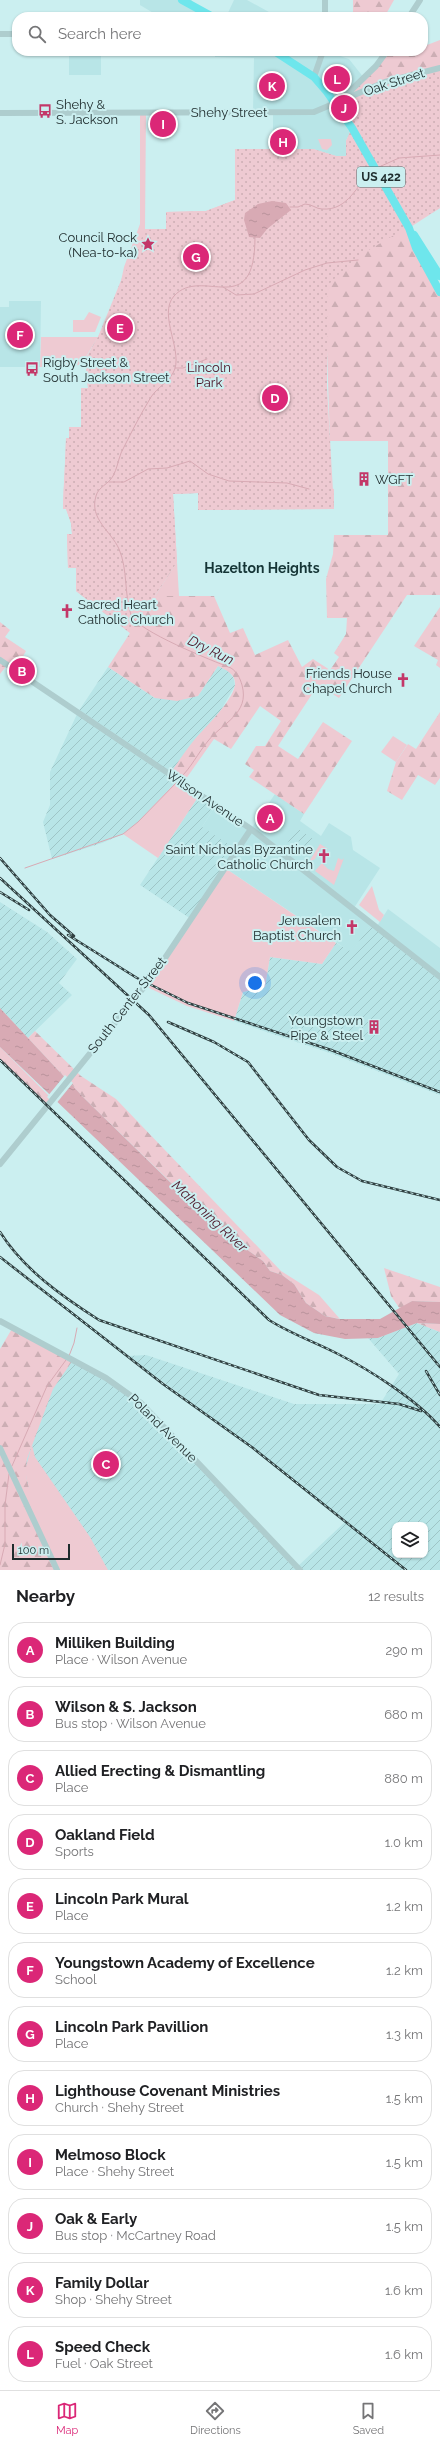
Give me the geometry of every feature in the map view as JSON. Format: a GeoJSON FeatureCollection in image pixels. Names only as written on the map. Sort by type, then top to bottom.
{"type":"FeatureCollection","features":[{"type":"Feature","properties":{"kind":"highway"},"geometry":{"type":"LineString","coordinates":[[182,0],[204,12]]}},
{"type":"Feature","properties":{"kind":"highway","name":"US 422"},"geometry":{"type":"LineString","coordinates":[[282,56],[314,77],[338,102],[409,229],[416,248],[440,292]]}},
{"type":"Feature","properties":{"kind":"highway","name":"US 422"},"geometry":{"type":"LineString","coordinates":[[409,229],[422,245],[440,276]]}},
{"type":"Feature","properties":{"kind":"main road"},"geometry":{"type":"LineString","coordinates":[[325,0],[325,12]]}},
{"type":"Feature","properties":{"kind":"main road"},"geometry":{"type":"LineString","coordinates":[[412,12],[420,0]]}},
{"type":"Feature","properties":{"kind":"main road"},"geometry":{"type":"LineString","coordinates":[[0,34],[12,34]]}},
{"type":"Feature","properties":{"kind":"main road"},"geometry":{"type":"LineString","coordinates":[[314,77],[321,56]]}},
{"type":"Feature","properties":{"kind":"main road"},"geometry":{"type":"LineString","coordinates":[[338,102],[376,66],[383,56]]}},
{"type":"Feature","properties":{"kind":"main road","name":"Oak Street"},"geometry":{"type":"LineString","coordinates":[[338,102],[401,77],[440,68]]}},
{"type":"Feature","properties":{"kind":"main road","name":"Shehy Street"},"geometry":{"type":"LineString","coordinates":[[0,113],[314,112],[338,102]]}},
{"type":"Feature","properties":{"kind":"main road","name":"Wilson Avenue"},"geometry":{"type":"LineString","coordinates":[[0,660],[251,829],[440,977]]}},
{"type":"Feature","properties":{"kind":"main road","name":"South Center Street"},"geometry":{"type":"LineString","coordinates":[[0,1164],[153,976],[251,829]]}},
{"type":"Feature","properties":{"kind":"main road","name":"Poland Avenue"},"geometry":{"type":"LineString","coordinates":[[0,1321],[114,1382],[141,1403],[300,1570]]}},
{"type":"Feature","properties":{"kind":"main road"},"geometry":{"type":"LineString","coordinates":[[0,1448],[57,1570]]}},
{"type":"Feature","properties":{"kind":"shaded area"},"geometry":{"type":"Polygon","coordinates":[[[140,0],[192,0],[190,4],[204,12],[152,12],[140,5],[140,0]]]}},
{"type":"Feature","properties":{"kind":"shaded area"},"geometry":{"type":"Polygon","coordinates":[[[234,0],[247,0],[269,12],[228,12],[234,0]]]}},
{"type":"Feature","properties":{"kind":"shaded area"},"geometry":{"type":"Polygon","coordinates":[[[69,56],[101,56],[101,75],[69,75],[69,56]]]}},
{"type":"Feature","properties":{"kind":"shaded area"},"geometry":{"type":"Polygon","coordinates":[[[340,56],[349,59],[364,78],[352,128],[346,141],[347,156],[336,156],[313,149],[273,149],[273,112],[253,112],[254,58],[215,57],[340,56]]]}},
{"type":"Feature","properties":{"kind":"shaded area"},"geometry":{"type":"Polygon","coordinates":[[[9,301],[41,301],[40,367],[0,367],[0,307],[9,307],[9,301]]]}},
{"type":"Feature","properties":{"kind":"shaded area"},"geometry":{"type":"Polygon","coordinates":[[[218,666],[229,671],[234,679],[235,686],[218,715],[196,739],[178,780],[138,822],[123,834],[102,843],[52,859],[43,822],[50,805],[50,772],[78,712],[108,667],[155,698],[198,696],[218,666]]]}},
{"type":"Feature","properties":{"kind":"shaded area"},"geometry":{"type":"Polygon","coordinates":[[[200,794],[216,805],[202,827],[237,850],[191,919],[140,885],[200,794]]]}},
{"type":"Feature","properties":{"kind":"shaded area"},"geometry":{"type":"Polygon","coordinates":[[[275,794],[304,814],[300,821],[321,836],[329,823],[351,837],[353,850],[380,868],[354,908],[372,922],[352,953],[225,868],[202,827],[216,805],[251,829],[275,794]]]}},
{"type":"Feature","properties":{"kind":"shaded area"},"geometry":{"type":"Polygon","coordinates":[[[296,827],[313,839],[300,859],[285,848],[296,827]],[[294,838],[290,844],[297,849],[301,843],[294,838]]]}},
{"type":"Feature","properties":{"kind":"shaded area"},"geometry":{"type":"Polygon","coordinates":[[[0,902],[47,932],[77,959],[59,983],[72,995],[28,1038],[0,1008],[0,902]]]}},
{"type":"Feature","properties":{"kind":"shaded area"},"geometry":{"type":"Polygon","coordinates":[[[388,909],[440,948],[440,977],[377,926],[388,909]]]}},
{"type":"Feature","properties":{"kind":"shaded area","name":"Youngstown Pipe & Steel"},"geometry":{"type":"Polygon","coordinates":[[[372,922],[440,977],[440,1095],[330,1053],[234,1021],[243,992],[265,987],[270,957],[322,964],[336,943],[352,952],[372,922]]]}},
{"type":"Feature","properties":{"kind":"shaded area"},"geometry":{"type":"Polygon","coordinates":[[[417,1323],[440,1332],[440,1570],[57,1570],[10,1469],[68,1357],[127,1392],[297,1567],[345,1522],[253,1448],[128,1356],[146,1355],[294,1404],[380,1404],[399,1374],[368,1338],[378,1338],[417,1323]]]}},
{"type":"Feature","properties":{"kind":"green space"},"geometry":{"type":"Polygon","coordinates":[[[353,0],[394,0],[387,12],[353,12],[353,0]]]}},
{"type":"Feature","properties":{"kind":"green space","name":"Lincoln Park"},"geometry":{"type":"Polygon","coordinates":[[[440,40],[440,208],[409,228],[440,292],[440,595],[407,595],[339,698],[318,685],[278,746],[298,759],[323,722],[352,741],[304,814],[249,777],[254,770],[245,764],[256,746],[265,746],[281,721],[260,706],[231,749],[214,739],[183,783],[170,774],[192,743],[218,714],[229,699],[233,692],[235,681],[230,673],[218,666],[198,696],[177,701],[155,698],[108,667],[130,633],[76,591],[76,568],[68,568],[67,534],[72,534],[71,523],[66,509],[63,509],[66,438],[69,438],[69,427],[81,427],[81,388],[88,388],[85,360],[158,229],[166,229],[166,212],[206,211],[235,200],[235,149],[313,149],[336,156],[346,156],[346,141],[352,128],[340,101],[382,56],[428,56],[428,45],[440,40]],[[327,351],[272,474],[334,489],[334,509],[198,510],[198,493],[173,494],[177,562],[155,596],[214,596],[230,633],[243,628],[255,655],[288,640],[302,667],[313,659],[330,670],[339,657],[334,653],[346,634],[347,618],[327,618],[326,579],[333,554],[334,535],[388,535],[388,441],[330,441],[327,351]]]}},
{"type":"Feature","properties":{"kind":"green space","name":"Lincoln Park"},"geometry":{"type":"Polygon","coordinates":[[[440,68],[440,208],[357,257],[327,286],[327,386],[334,509],[198,510],[198,493],[173,494],[177,562],[130,633],[76,591],[76,568],[68,568],[67,534],[72,534],[71,523],[66,509],[63,509],[63,500],[66,438],[69,438],[69,427],[81,427],[81,388],[88,388],[85,360],[98,337],[124,273],[128,268],[145,230],[166,229],[166,212],[206,211],[235,200],[235,149],[313,149],[336,156],[346,156],[346,141],[352,128],[336,103],[365,91],[440,68]]]}},
{"type":"Feature","properties":{"kind":"green space"},"geometry":{"type":"Polygon","coordinates":[[[140,113],[146,113],[145,229],[158,229],[121,281],[124,267],[140,224],[140,113]]]}},
{"type":"Feature","properties":{"kind":"green space"},"geometry":{"type":"Polygon","coordinates":[[[318,139],[331,139],[332,145],[327,150],[322,149],[318,139]]]}},
{"type":"Feature","properties":{"kind":"green space"},"geometry":{"type":"Polygon","coordinates":[[[89,312],[101,317],[95,332],[73,332],[73,320],[84,320],[89,312]]]}},
{"type":"Feature","properties":{"kind":"green space"},"geometry":{"type":"Polygon","coordinates":[[[41,337],[98,337],[81,365],[40,367],[41,337]]]}},
{"type":"Feature","properties":{"kind":"green space"},"geometry":{"type":"Polygon","coordinates":[[[177,562],[179,596],[155,596],[177,562]]]}},
{"type":"Feature","properties":{"kind":"green space"},"geometry":{"type":"Polygon","coordinates":[[[440,607],[440,668],[436,665],[438,660],[414,646],[440,607]]]}},
{"type":"Feature","properties":{"kind":"green space"},"geometry":{"type":"Polygon","coordinates":[[[0,622],[10,630],[5,637],[26,651],[15,670],[7,665],[0,674],[0,622]]]}},
{"type":"Feature","properties":{"kind":"green space"},"geometry":{"type":"Polygon","coordinates":[[[440,712],[440,778],[435,785],[418,775],[402,800],[387,791],[396,762],[408,744],[416,749],[440,712]]]}},
{"type":"Feature","properties":{"kind":"green space"},"geometry":{"type":"Polygon","coordinates":[[[393,736],[407,745],[396,762],[381,752],[393,736]]]}},
{"type":"Feature","properties":{"kind":"green space"},"geometry":{"type":"Polygon","coordinates":[[[178,780],[200,794],[158,858],[123,834],[138,822],[178,780]]]}},
{"type":"Feature","properties":{"kind":"green space"},"geometry":{"type":"Polygon","coordinates":[[[320,844],[328,849],[320,849],[315,859],[311,861],[313,863],[310,867],[307,865],[320,844]]]}},
{"type":"Feature","properties":{"kind":"green space"},"geometry":{"type":"Polygon","coordinates":[[[338,858],[342,860],[344,858],[334,885],[315,871],[322,863],[328,869],[334,871],[338,858]]]}},
{"type":"Feature","properties":{"kind":"green space"},"geometry":{"type":"Polygon","coordinates":[[[225,868],[336,943],[322,964],[270,957],[265,987],[243,992],[234,1021],[187,1006],[145,986],[225,868]]]}},
{"type":"Feature","properties":{"kind":"green space"},"geometry":{"type":"Polygon","coordinates":[[[372,886],[379,910],[384,915],[380,922],[359,905],[372,886]]]}},
{"type":"Feature","properties":{"kind":"green space"},"geometry":{"type":"Polygon","coordinates":[[[35,1031],[81,1076],[116,1099],[281,1271],[319,1295],[340,1319],[325,1316],[306,1303],[294,1284],[282,1275],[270,1271],[263,1261],[222,1232],[85,1099],[28,1038],[35,1031]]]}},
{"type":"Feature","properties":{"kind":"green space"},"geometry":{"type":"Polygon","coordinates":[[[0,1047],[52,1099],[47,1105],[0,1060],[0,1047]]]}},
{"type":"Feature","properties":{"kind":"green space"},"geometry":{"type":"Polygon","coordinates":[[[384,1268],[440,1287],[440,1302],[412,1301],[400,1309],[391,1296],[384,1268]]]}},
{"type":"Feature","properties":{"kind":"green space"},"geometry":{"type":"Polygon","coordinates":[[[417,1323],[440,1324],[440,1332],[417,1323]]]}},
{"type":"Feature","properties":{"kind":"green space"},"geometry":{"type":"Polygon","coordinates":[[[13,1327],[73,1360],[53,1389],[27,1459],[26,1466],[28,1484],[36,1507],[29,1510],[57,1570],[0,1570],[0,1349],[13,1327]]]}},
{"type":"Feature","properties":{"kind":"green space"},"geometry":{"type":"Polygon","coordinates":[[[32,1445],[35,1457],[90,1537],[108,1570],[57,1570],[29,1510],[29,1490],[25,1470],[32,1445]]]}},
{"type":"Feature","properties":{"kind":"water"},"geometry":{"type":"Polygon","coordinates":[[[272,201],[286,203],[291,210],[267,229],[260,238],[249,237],[244,220],[245,213],[258,204],[272,201]]]}},
{"type":"Feature","properties":{"kind":"water"},"geometry":{"type":"Polygon","coordinates":[[[0,1008],[85,1099],[170,1182],[222,1232],[263,1261],[270,1271],[282,1275],[294,1284],[306,1303],[325,1316],[339,1319],[380,1319],[412,1301],[440,1302],[440,1324],[417,1323],[378,1338],[345,1339],[314,1333],[280,1315],[0,1047],[0,1008]]]}},
{"type":"Feature","properties":{"kind":"pier"},"geometry":{"type":"Polygon","coordinates":[[[65,1075],[73,1083],[55,1105],[47,1097],[65,1075]]]}},
{"type":"Feature","properties":{"kind":"waterway","name":"Dry Run"},"geometry":{"type":"LineString","coordinates":[[379,167],[399,158],[440,155]]}},
{"type":"Feature","properties":{"kind":"waterway","name":"Dry Run"},"geometry":{"type":"LineString","coordinates":[[290,207],[298,207],[305,204],[322,209],[339,206],[351,196],[367,176],[373,171]]}},
{"type":"Feature","properties":{"kind":"waterway","name":"Dry Run"},"geometry":{"type":"LineString","coordinates":[[180,778],[188,770],[208,741],[238,711],[242,703],[242,685],[237,673],[231,668],[176,645],[136,622],[131,615],[127,599],[122,557],[115,542],[98,518],[95,504],[96,496],[101,488],[113,476],[121,453],[151,397],[173,373],[176,365],[176,355],[168,313],[174,296],[186,288],[198,286],[225,287],[237,285],[246,278],[253,263],[255,237]]}},
{"type":"Feature","properties":{"kind":"waterway"},"geometry":{"type":"LineString","coordinates":[[223,287],[236,295],[254,294],[305,270],[327,263],[358,260]]}},
{"type":"Feature","properties":{"kind":"waterway"},"geometry":{"type":"LineString","coordinates":[[175,368],[183,368],[207,359]]}},
{"type":"Feature","properties":{"kind":"waterway"},"geometry":{"type":"LineString","coordinates":[[109,482],[124,482],[148,469],[167,468],[190,461],[208,474],[229,481],[287,483],[309,489]]}},
{"type":"Feature","properties":{"kind":"waterway","name":"Dry Run"},"geometry":{"type":"LineString","coordinates":[[25,868],[123,834],[138,822],[177,782]]}},
{"type":"Feature","properties":{"kind":"waterway"},"geometry":{"type":"LineString","coordinates":[[69,1356],[74,1343],[77,1328]]}},
{"type":"Feature","properties":{"kind":"waterway"},"geometry":{"type":"LineString","coordinates":[[12,1466],[47,1386],[66,1360]]}},
{"type":"Feature","properties":{"kind":"waterway"},"geometry":{"type":"LineString","coordinates":[[0,1565],[5,1544],[5,1505],[9,1474]]}},
{"type":"Feature","properties":{"kind":"railway"},"geometry":{"type":"LineString","coordinates":[[0,858],[50,915],[74,936]]}},
{"type":"Feature","properties":{"kind":"railway"},"geometry":{"type":"LineString","coordinates":[[0,878],[149,1015],[440,1367]]}},
{"type":"Feature","properties":{"kind":"railway"},"geometry":{"type":"LineString","coordinates":[[0,892],[29,910]]}},
{"type":"Feature","properties":{"kind":"railway"},"geometry":{"type":"LineString","coordinates":[[68,935],[137,978],[188,1003],[331,1050],[440,1092]]}},
{"type":"Feature","properties":{"kind":"railway"},"geometry":{"type":"LineString","coordinates":[[168,1022],[214,1042],[248,1062],[309,1140],[337,1167],[362,1181],[440,1200]]}},
{"type":"Feature","properties":{"kind":"railway"},"geometry":{"type":"LineString","coordinates":[[0,1060],[269,1320],[286,1330],[364,1368],[419,1406],[440,1427]]}},
{"type":"Feature","properties":{"kind":"railway"},"geometry":{"type":"LineString","coordinates":[[0,1232],[9,1245],[32,1270],[58,1292],[99,1320],[319,1395],[399,1404],[421,1411]]}},
{"type":"Feature","properties":{"kind":"railway"},"geometry":{"type":"LineString","coordinates":[[0,1257],[163,1384],[253,1448],[406,1570]]}},
{"type":"Feature","properties":{"kind":"railway"},"geometry":{"type":"LineString","coordinates":[[426,1371],[440,1395]]}},
{"type":"Feature","properties":{"kind":"place","name":"Speed Check"},"geometry":{"type":"Point","coordinates":[337,79]}},
{"type":"Feature","properties":{"kind":"place","name":"Family Dollar"},"geometry":{"type":"Point","coordinates":[272,86]}},
{"type":"Feature","properties":{"kind":"place","name":"Oak & Early"},"geometry":{"type":"Point","coordinates":[344,108]}},
{"type":"Feature","properties":{"kind":"place","name":"Shehy & S. Jackson"},"geometry":{"type":"Point","coordinates":[45,111]}},
{"type":"Feature","properties":{"kind":"place","name":"Melmoso Block"},"geometry":{"type":"Point","coordinates":[163,124]}},
{"type":"Feature","properties":{"kind":"place","name":"Lighthouse Covenant Ministries"},"geometry":{"type":"Point","coordinates":[283,142]}},
{"type":"Feature","properties":{"kind":"place","name":"Council Rock (Nea-to-ka)"},"geometry":{"type":"Point","coordinates":[148,244]}},
{"type":"Feature","properties":{"kind":"place","name":"Lincoln Park Pavillion"},"geometry":{"type":"Point","coordinates":[196,257]}},
{"type":"Feature","properties":{"kind":"place","name":"Lincoln Park Mural"},"geometry":{"type":"Point","coordinates":[120,328]}},
{"type":"Feature","properties":{"kind":"place","name":"Youngstown Academy of Excellence"},"geometry":{"type":"Point","coordinates":[20,335]}},
{"type":"Feature","properties":{"kind":"place","name":"Rigby Street & South Jackson Street"},"geometry":{"type":"Point","coordinates":[32,369]}},
{"type":"Feature","properties":{"kind":"place","name":"Oakland Field"},"geometry":{"type":"Point","coordinates":[275,398]}},
{"type":"Feature","properties":{"kind":"place","name":"WGFT"},"geometry":{"type":"Point","coordinates":[364,479]}},
{"type":"Feature","properties":{"kind":"place","name":"Sacred Heart Catholic Church"},"geometry":{"type":"Point","coordinates":[67,611]}},
{"type":"Feature","properties":{"kind":"place","name":"Wilson & S. Jackson"},"geometry":{"type":"Point","coordinates":[22,671]}},
{"type":"Feature","properties":{"kind":"place","name":"Friends House Chapel Church"},"geometry":{"type":"Point","coordinates":[403,680]}},
{"type":"Feature","properties":{"kind":"place","name":"Milliken Building"},"geometry":{"type":"Point","coordinates":[270,818]}},
{"type":"Feature","properties":{"kind":"place","name":"Saint Nicholas Byzantine Catholic Church"},"geometry":{"type":"Point","coordinates":[324,856]}},
{"type":"Feature","properties":{"kind":"place","name":"Jerusalem Baptist Church"},"geometry":{"type":"Point","coordinates":[352,927]}},
{"type":"Feature","properties":{"kind":"place","name":"Youngstown Pipe & Steel"},"geometry":{"type":"Point","coordinates":[374,1027]}},
{"type":"Feature","properties":{"kind":"place","name":"Allied Erecting & Dismantling"},"geometry":{"type":"Point","coordinates":[106,1464]}},
{"type":"Feature","properties":{"kind":"district","name":"Hazelton Heights"},"geometry":{"type":"Point","coordinates":[262,568]}},
{"type":"Feature","properties":{"kind":"water label","name":"Mahoning River"},"geometry":{"type":"Point","coordinates":[210,1216]}}]}
